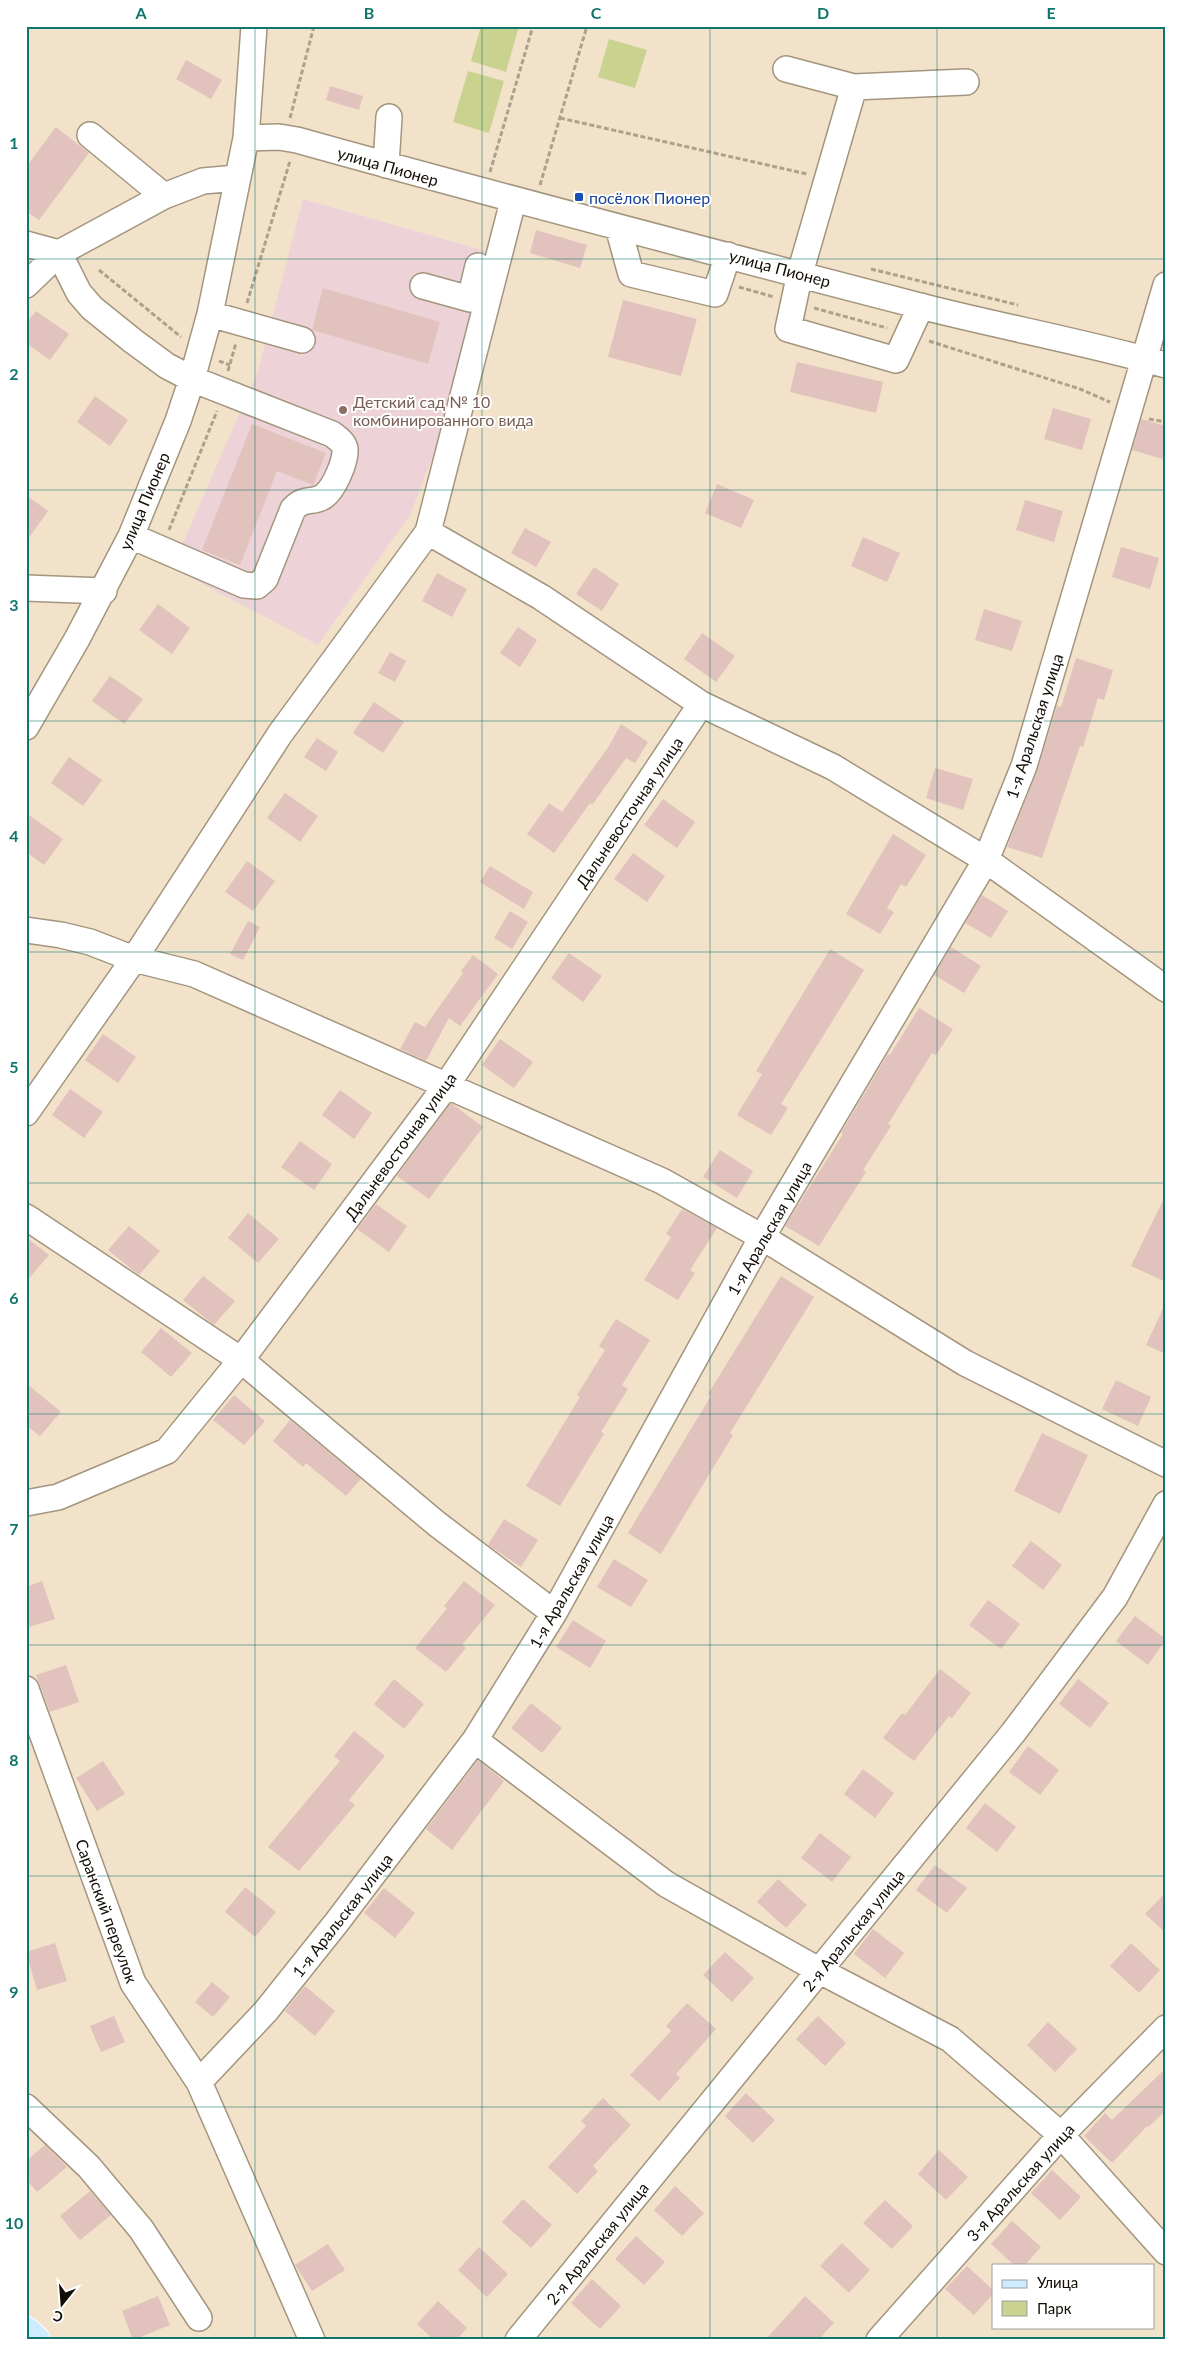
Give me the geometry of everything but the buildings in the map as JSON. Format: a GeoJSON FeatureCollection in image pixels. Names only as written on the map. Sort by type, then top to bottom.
{"type":"FeatureCollection","features":[{"type":"Feature","properties":{"kind":"main road"},"geometry":{"type":"LineString","coordinates":[[26,2331],[36,2340]]}},
{"type":"Feature","properties":{"kind":"street"},"geometry":{"type":"LineString","coordinates":[[246,138],[254,26]]}},
{"type":"Feature","properties":{"kind":"street"},"geometry":{"type":"LineString","coordinates":[[786,69],[854,87],[966,82]]}},
{"type":"Feature","properties":{"kind":"street"},"geometry":{"type":"LineString","coordinates":[[854,87],[829,179],[800,273],[788,329],[896,360],[921,306]]}},
{"type":"Feature","properties":{"kind":"street"},"geometry":{"type":"LineString","coordinates":[[386,165],[388,117]]}},
{"type":"Feature","properties":{"kind":"street"},"geometry":{"type":"LineString","coordinates":[[90,136],[164,196]]}},
{"type":"Feature","properties":{"kind":"street","name":"улица Пионер"},"geometry":{"type":"LineString","coordinates":[[26,727],[104,591],[131,536],[178,421],[210,314],[246,138],[279,137],[297,140],[386,165],[500,191],[618,227],[921,306],[1155,362]]}},
{"type":"Feature","properties":{"kind":"street"},"geometry":{"type":"LineString","coordinates":[[26,285],[59,253],[164,196],[203,181],[237,178]]}},
{"type":"Feature","properties":{"kind":"street"},"geometry":{"type":"LineString","coordinates":[[423,286],[470,299],[500,191]]}},
{"type":"Feature","properties":{"kind":"street"},"geometry":{"type":"LineString","coordinates":[[26,1113],[134,959],[280,734],[428,532],[500,191]]}},
{"type":"Feature","properties":{"kind":"street"},"geometry":{"type":"LineString","coordinates":[[618,227],[631,274],[715,294],[728,255]]}},
{"type":"Feature","properties":{"kind":"street"},"geometry":{"type":"LineString","coordinates":[[26,244],[59,253],[79,293],[92,308],[132,341],[168,366],[192,379],[332,434],[341,441],[345,448],[343,460],[330,490],[323,497],[300,501],[292,509],[265,579],[257,586],[244,585],[131,536]]}},
{"type":"Feature","properties":{"kind":"street","name":"1-я Аральская улица"},"geometry":{"type":"LineString","coordinates":[[199,2082],[266,2011],[337,1922],[475,1740],[554,1613],[762,1237],[986,860],[1024,766],[1128,415],[1155,362],[1166,285]]}},
{"type":"Feature","properties":{"kind":"street"},"geometry":{"type":"LineString","coordinates":[[210,314],[302,340]]}},
{"type":"Feature","properties":{"kind":"street"},"geometry":{"type":"LineString","coordinates":[[428,532],[541,597],[701,704],[833,767],[986,860],[1166,989]]}},
{"type":"Feature","properties":{"kind":"street"},"geometry":{"type":"LineString","coordinates":[[26,588],[104,591]]}},
{"type":"Feature","properties":{"kind":"street","name":"Дальневосточная улица"},"geometry":{"type":"LineString","coordinates":[[26,1503],[58,1498],[167,1451],[241,1360],[446,1086],[701,704]]}},
{"type":"Feature","properties":{"kind":"street"},"geometry":{"type":"LineString","coordinates":[[26,930],[61,935],[90,942],[134,959],[194,974],[662,1181],[762,1237],[965,1363],[1166,1464]]}},
{"type":"Feature","properties":{"kind":"street"},"geometry":{"type":"LineString","coordinates":[[26,1217],[241,1360],[436,1524],[554,1613]]}},
{"type":"Feature","properties":{"kind":"street","name":"2-я Аральская улица"},"geometry":{"type":"LineString","coordinates":[[518,2340],[1013,1733],[1115,1597],[1166,1504]]}},
{"type":"Feature","properties":{"kind":"street","name":"Саранский переулок"},"geometry":{"type":"LineString","coordinates":[[26,1689],[132,1983],[199,2082],[312,2340]]}},
{"type":"Feature","properties":{"kind":"street"},"geometry":{"type":"LineString","coordinates":[[475,1740],[666,1884],[820,1972],[950,2038],[1061,2135],[1166,2252]]}},
{"type":"Feature","properties":{"kind":"street","name":"3-я Аральская улица"},"geometry":{"type":"LineString","coordinates":[[879,2340],[1061,2135],[1166,2028]]}},
{"type":"Feature","properties":{"kind":"street"},"geometry":{"type":"LineString","coordinates":[[26,2107],[89,2167],[141,2229],[199,2318]]}},
{"type":"Feature","properties":{"kind":"path"},"geometry":{"type":"LineString","coordinates":[[161,549],[214,422],[297,140],[301,126],[289,120],[314,26]]}},
{"type":"Feature","properties":{"kind":"path"},"geometry":{"type":"LineString","coordinates":[[500,191],[533,26]]}},
{"type":"Feature","properties":{"kind":"path"},"geometry":{"type":"LineString","coordinates":[[540,188],[586,26]]}},
{"type":"Feature","properties":{"kind":"path"},"geometry":{"type":"LineString","coordinates":[[560,118],[829,179]]}},
{"type":"Feature","properties":{"kind":"path"},"geometry":{"type":"LineString","coordinates":[[99,270],[186,341]]}},
{"type":"Feature","properties":{"kind":"path"},"geometry":{"type":"LineString","coordinates":[[719,282],[908,334],[1080,389],[1108,401],[1128,415],[1166,422]]}},
{"type":"Feature","properties":{"kind":"shaded area","name":"Детский сад № 10 комбинированного вида"},"geometry":{"type":"Polygon","coordinates":[[[303,199],[489,252],[435,450],[410,515],[318,645],[172,568],[258,371],[303,199]]]}},
{"type":"Feature","properties":{"kind":"green space"},"geometry":{"type":"Polygon","coordinates":[[[481,26],[519,26],[506,72],[471,61],[481,26]]]}},
{"type":"Feature","properties":{"kind":"green space"},"geometry":{"type":"Polygon","coordinates":[[[609,39],[647,50],[635,88],[598,77],[609,39]]]}},
{"type":"Feature","properties":{"kind":"green space"},"geometry":{"type":"Polygon","coordinates":[[[468,71],[504,81],[489,133],[453,122],[468,71]]]}},
{"type":"Feature","properties":{"kind":"place","name":"посёлок Пионер"},"geometry":{"type":"Point","coordinates":[579,197]}},
{"type":"Feature","properties":{"kind":"place","name":"Детский сад № 10 комбинированного вида"},"geometry":{"type":"Point","coordinates":[343,410]}}]}
